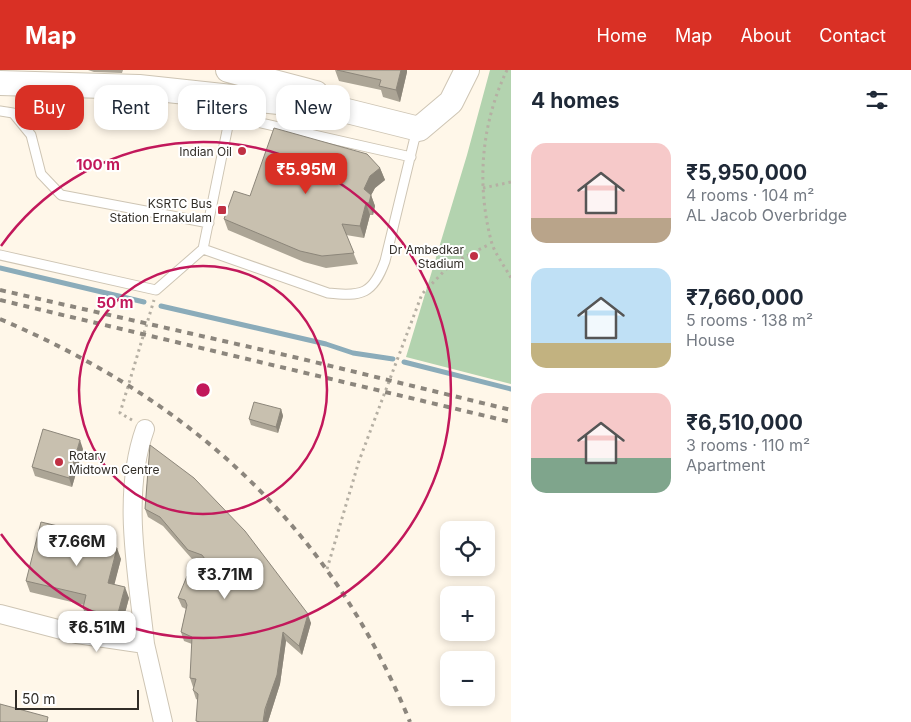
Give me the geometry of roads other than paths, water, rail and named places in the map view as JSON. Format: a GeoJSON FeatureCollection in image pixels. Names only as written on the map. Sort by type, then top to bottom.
{"type":"FeatureCollection","features":[{"type":"Feature","properties":{"kind":"main road"},"geometry":{"type":"LineString","coordinates":[[228,70],[285,85]]}},
{"type":"Feature","properties":{"kind":"main road"},"geometry":{"type":"LineString","coordinates":[[350,112],[419,129],[451,102],[467,70]]}},
{"type":"Feature","properties":{"kind":"main road"},"geometry":{"type":"LineString","coordinates":[[0,83],[139,87],[276,102]]}},
{"type":"Feature","properties":{"kind":"street"},"geometry":{"type":"LineString","coordinates":[[145,429],[138,450],[134,541],[145,644],[163,722]]}},
{"type":"Feature","properties":{"kind":"street"},"geometry":{"type":"LineString","coordinates":[[0,614],[77,634],[145,644]]}},
{"type":"Feature","properties":{"kind":"lane"},"geometry":{"type":"LineString","coordinates":[[0,110],[13,112],[31,134],[41,174],[61,196],[209,223]]}},
{"type":"Feature","properties":{"kind":"lane"},"geometry":{"type":"LineString","coordinates":[[0,255],[156,290],[203,249],[230,116],[411,157]]}},
{"type":"Feature","properties":{"kind":"lane"},"geometry":{"type":"LineString","coordinates":[[203,249],[328,292],[345,295],[363,293],[379,279],[386,261],[419,129]]}},
{"type":"Feature","properties":{"kind":"waterway"},"geometry":{"type":"LineString","coordinates":[[0,268],[144,302]]}},
{"type":"Feature","properties":{"kind":"waterway"},"geometry":{"type":"LineString","coordinates":[[161,306],[326,344],[353,353],[393,359]]}},
{"type":"Feature","properties":{"kind":"waterway"},"geometry":{"type":"LineString","coordinates":[[404,362],[511,389]]}},
{"type":"Feature","properties":{"kind":"railway"},"geometry":{"type":"LineString","coordinates":[[0,290],[298,358],[511,410]]}},
{"type":"Feature","properties":{"kind":"railway"},"geometry":{"type":"LineString","coordinates":[[0,300],[511,422]]}},
{"type":"Feature","properties":{"kind":"railway"},"geometry":{"type":"LineString","coordinates":[[0,319],[69,352],[134,389],[193,431],[247,478],[296,530],[339,588],[377,652],[410,722]]}},
{"type":"Feature","properties":{"kind":"place","name":"Indian Oil"},"geometry":{"type":"Point","coordinates":[242,151]}},
{"type":"Feature","properties":{"kind":"place","name":"KSRTC Bus Station Ernakulam"},"geometry":{"type":"Point","coordinates":[222,210]}},
{"type":"Feature","properties":{"kind":"place","name":"Dr Ambedkar Stadium"},"geometry":{"type":"Point","coordinates":[474,256]}},
{"type":"Feature","properties":{"kind":"place","name":"Rotary Midtown Centre"},"geometry":{"type":"Point","coordinates":[59,462]}}]}
